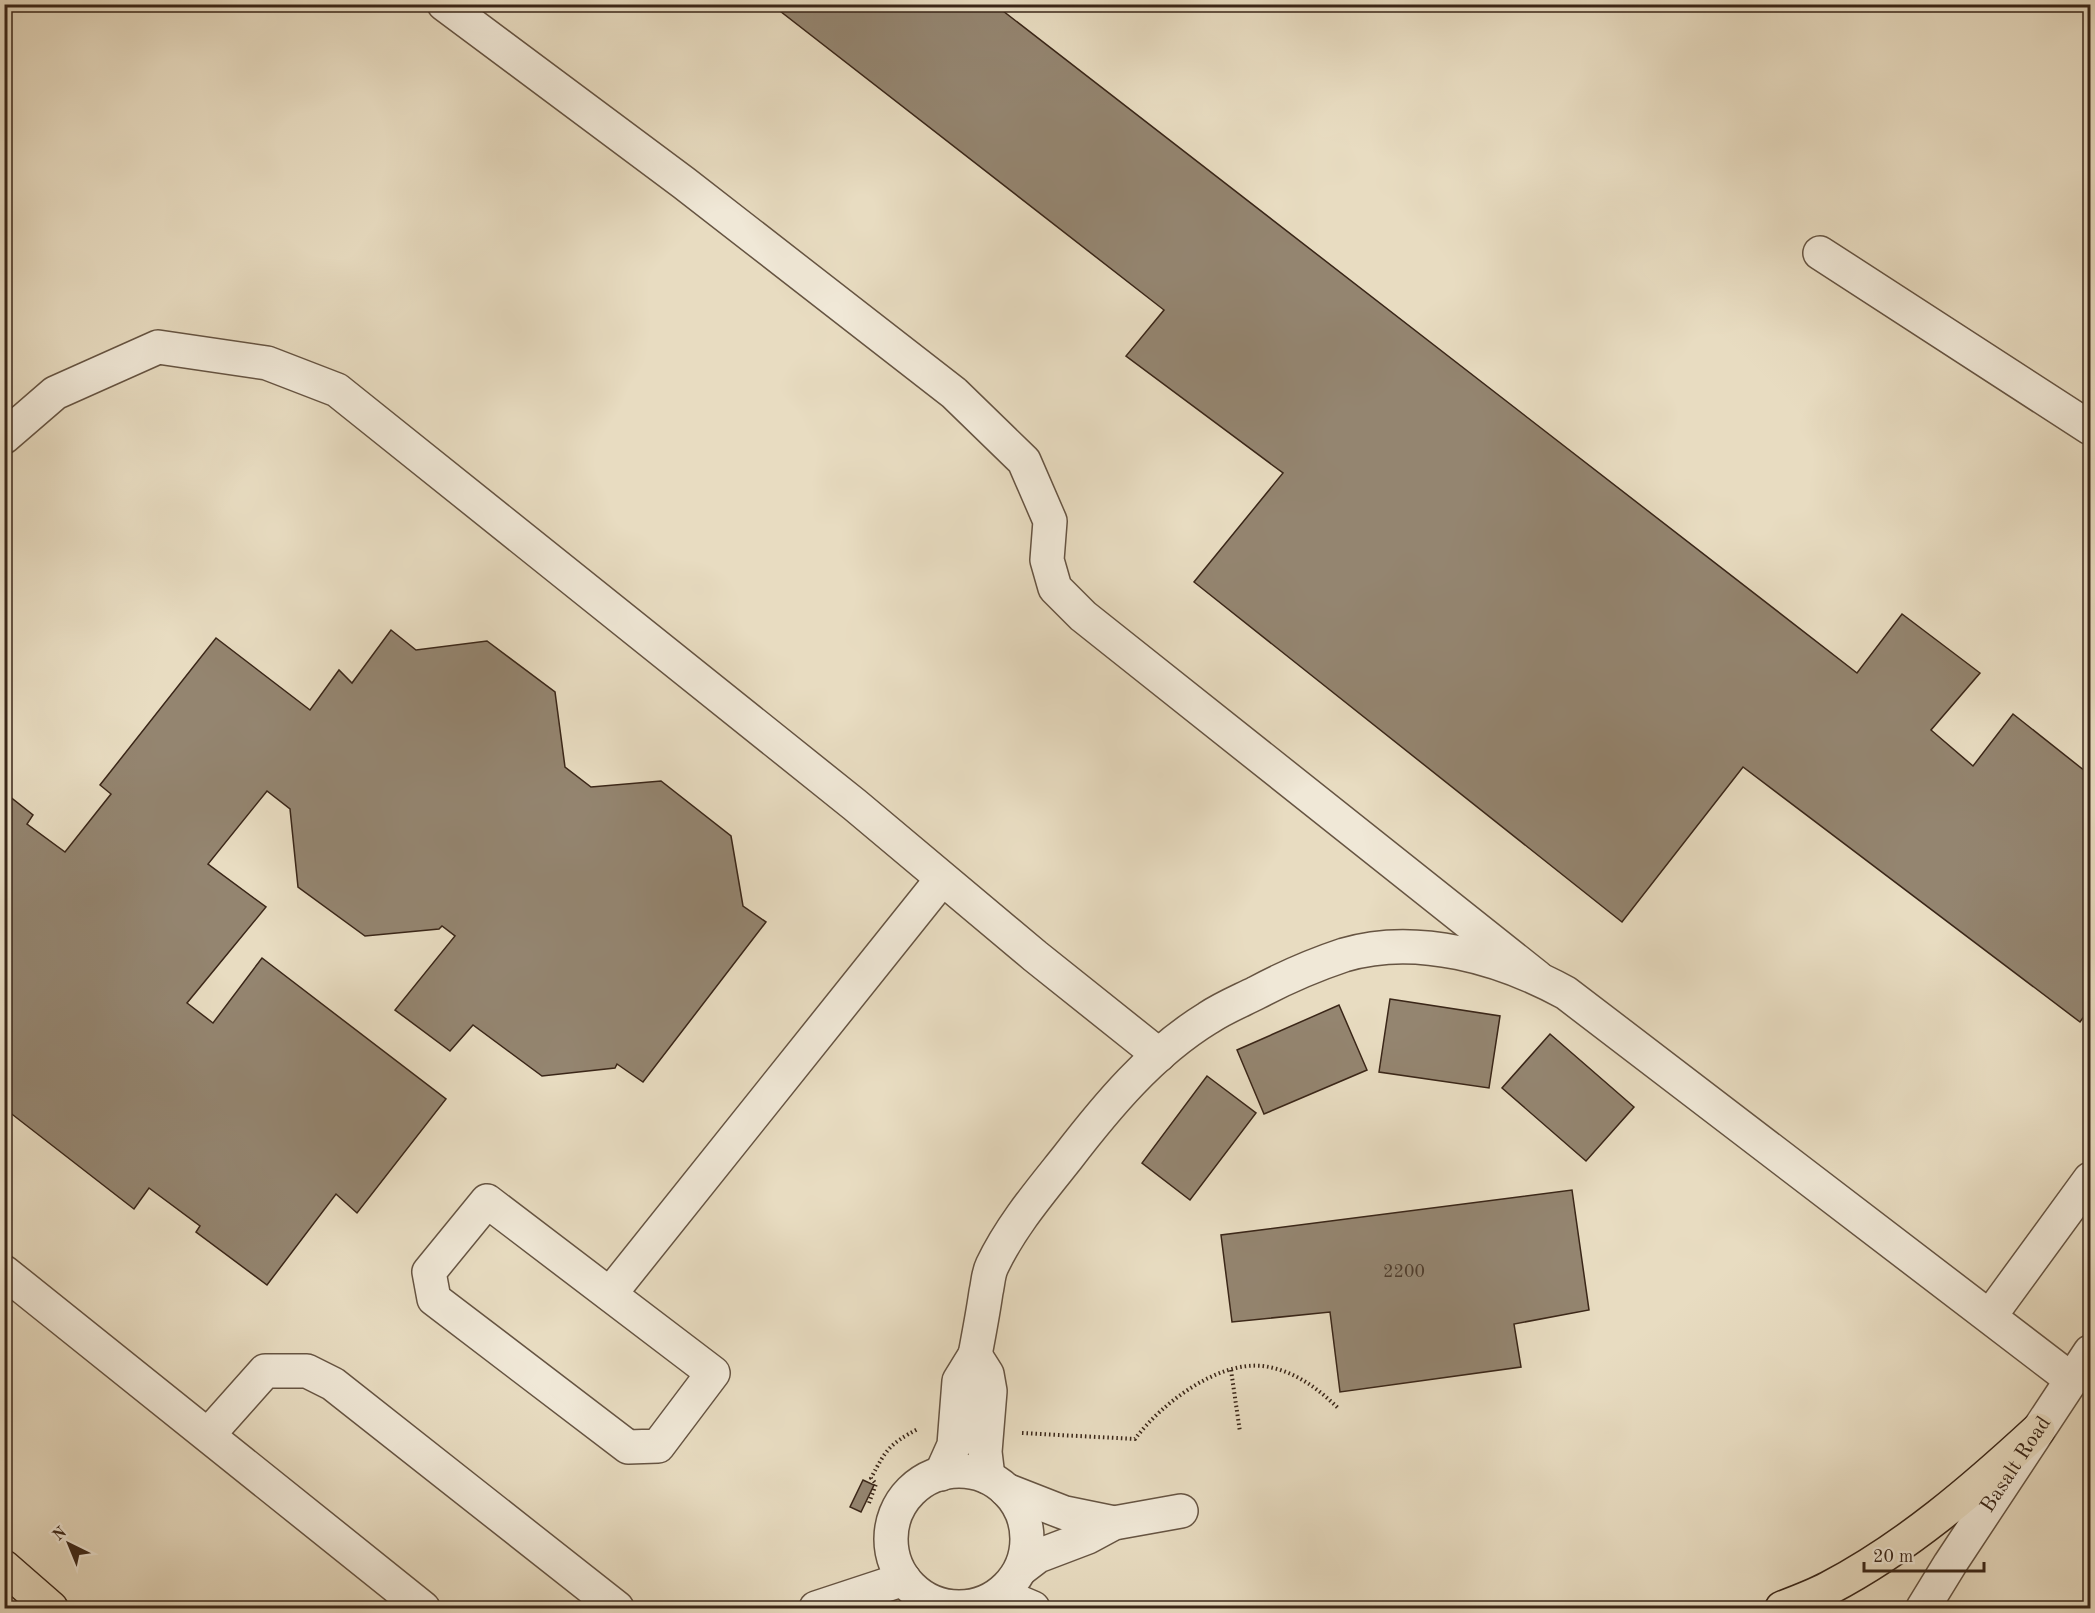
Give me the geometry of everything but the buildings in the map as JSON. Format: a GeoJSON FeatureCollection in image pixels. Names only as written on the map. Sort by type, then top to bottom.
{"type":"FeatureCollection","features":[{"type":"Feature","properties":{"kind":"main road"},"geometry":{"type":"LineString","coordinates":[[1782,1608],[1828,1589],[1890,1552],[1975,1488],[2038,1430]]}},
{"type":"Feature","properties":{"kind":"main road"},"geometry":{"type":"LineString","coordinates":[[4,1568],[51,1608]]}},
{"type":"Feature","properties":{"kind":"street"},"geometry":{"type":"LineString","coordinates":[[444,4],[684,183],[954,393],[1024,461],[1050,521],[1047,560],[1055,588],[1083,616],[1538,977],[1566,993],[1632,1042],[2072,1380]]}},
{"type":"Feature","properties":{"kind":"street"},"geometry":{"type":"LineString","coordinates":[[1820,253],[2091,428]]}},
{"type":"Feature","properties":{"kind":"street"},"geometry":{"type":"LineString","coordinates":[[4,438],[55,393],[158,347],[267,363],[337,390],[838,790],[942,879],[1159,1055]]}},
{"type":"Feature","properties":{"kind":"street"},"geometry":{"type":"LineString","coordinates":[[610,1293],[942,879]]}},
{"type":"Feature","properties":{"kind":"street"},"geometry":{"type":"LineString","coordinates":[[941,1474],[954,1444],[959,1381],[975,1355],[991,1268],[1010,1233],[1094,1123],[1135,1077],[1159,1055],[1208,1018],[1270,985],[1344,955],[1369,950],[1400,948],[1454,951],[1538,977]]}},
{"type":"Feature","properties":{"kind":"street"},"geometry":{"type":"LineString","coordinates":[[1990,1317],[2091,1179]]}},
{"type":"Feature","properties":{"kind":"street"},"geometry":{"type":"LineString","coordinates":[[487,1201],[610,1293],[713,1373],[658,1446],[628,1447],[434,1299],[429,1272],[487,1201]]}},
{"type":"Feature","properties":{"kind":"street"},"geometry":{"type":"LineString","coordinates":[[4,1272],[423,1608]]}},
{"type":"Feature","properties":{"kind":"street","name":"Basalt Road"},"geometry":{"type":"LineString","coordinates":[[1923,1608],[2091,1352]]}},
{"type":"Feature","properties":{"kind":"street"},"geometry":{"type":"LineString","coordinates":[[975,1355],[987,1374],[990,1391],[984,1452],[997,1484],[1017,1503],[1024,1519],[1027,1536],[1026,1552],[1021,1569]]}},
{"type":"Feature","properties":{"kind":"street"},"geometry":{"type":"LineString","coordinates":[[208,1435],[265,1371],[307,1371],[333,1384],[617,1608]]}},
{"type":"Feature","properties":{"kind":"street"},"geometry":{"type":"LineString","coordinates":[[1114,1523],[1065,1513],[970,1472],[941,1474],[921,1483],[905,1498],[895,1517],[891,1538],[894,1560],[903,1580],[919,1595],[939,1605],[960,1608],[981,1604],[1000,1594],[1021,1569],[1038,1556],[1088,1537],[1114,1523],[1181,1512]]}},
{"type":"Feature","properties":{"kind":"street"},"geometry":{"type":"LineString","coordinates":[[816,1608],[903,1580]]}},
{"type":"Feature","properties":{"kind":"street"},"geometry":{"type":"LineString","coordinates":[[1000,1594],[1034,1608]]}},
{"type":"Feature","properties":{"kind":"path"},"geometry":{"type":"LineString","coordinates":[[1018,1433],[1135,1439],[1147,1423],[1174,1399],[1206,1379],[1231,1370],[1261,1366],[1301,1378],[1339,1409]]}},
{"type":"Feature","properties":{"kind":"path"},"geometry":{"type":"LineString","coordinates":[[1231,1370],[1240,1432]]}},
{"type":"Feature","properties":{"kind":"path"},"geometry":{"type":"LineString","coordinates":[[869,1503],[876,1484],[871,1478],[885,1451],[895,1442],[918,1429],[928,1430]]}}]}
